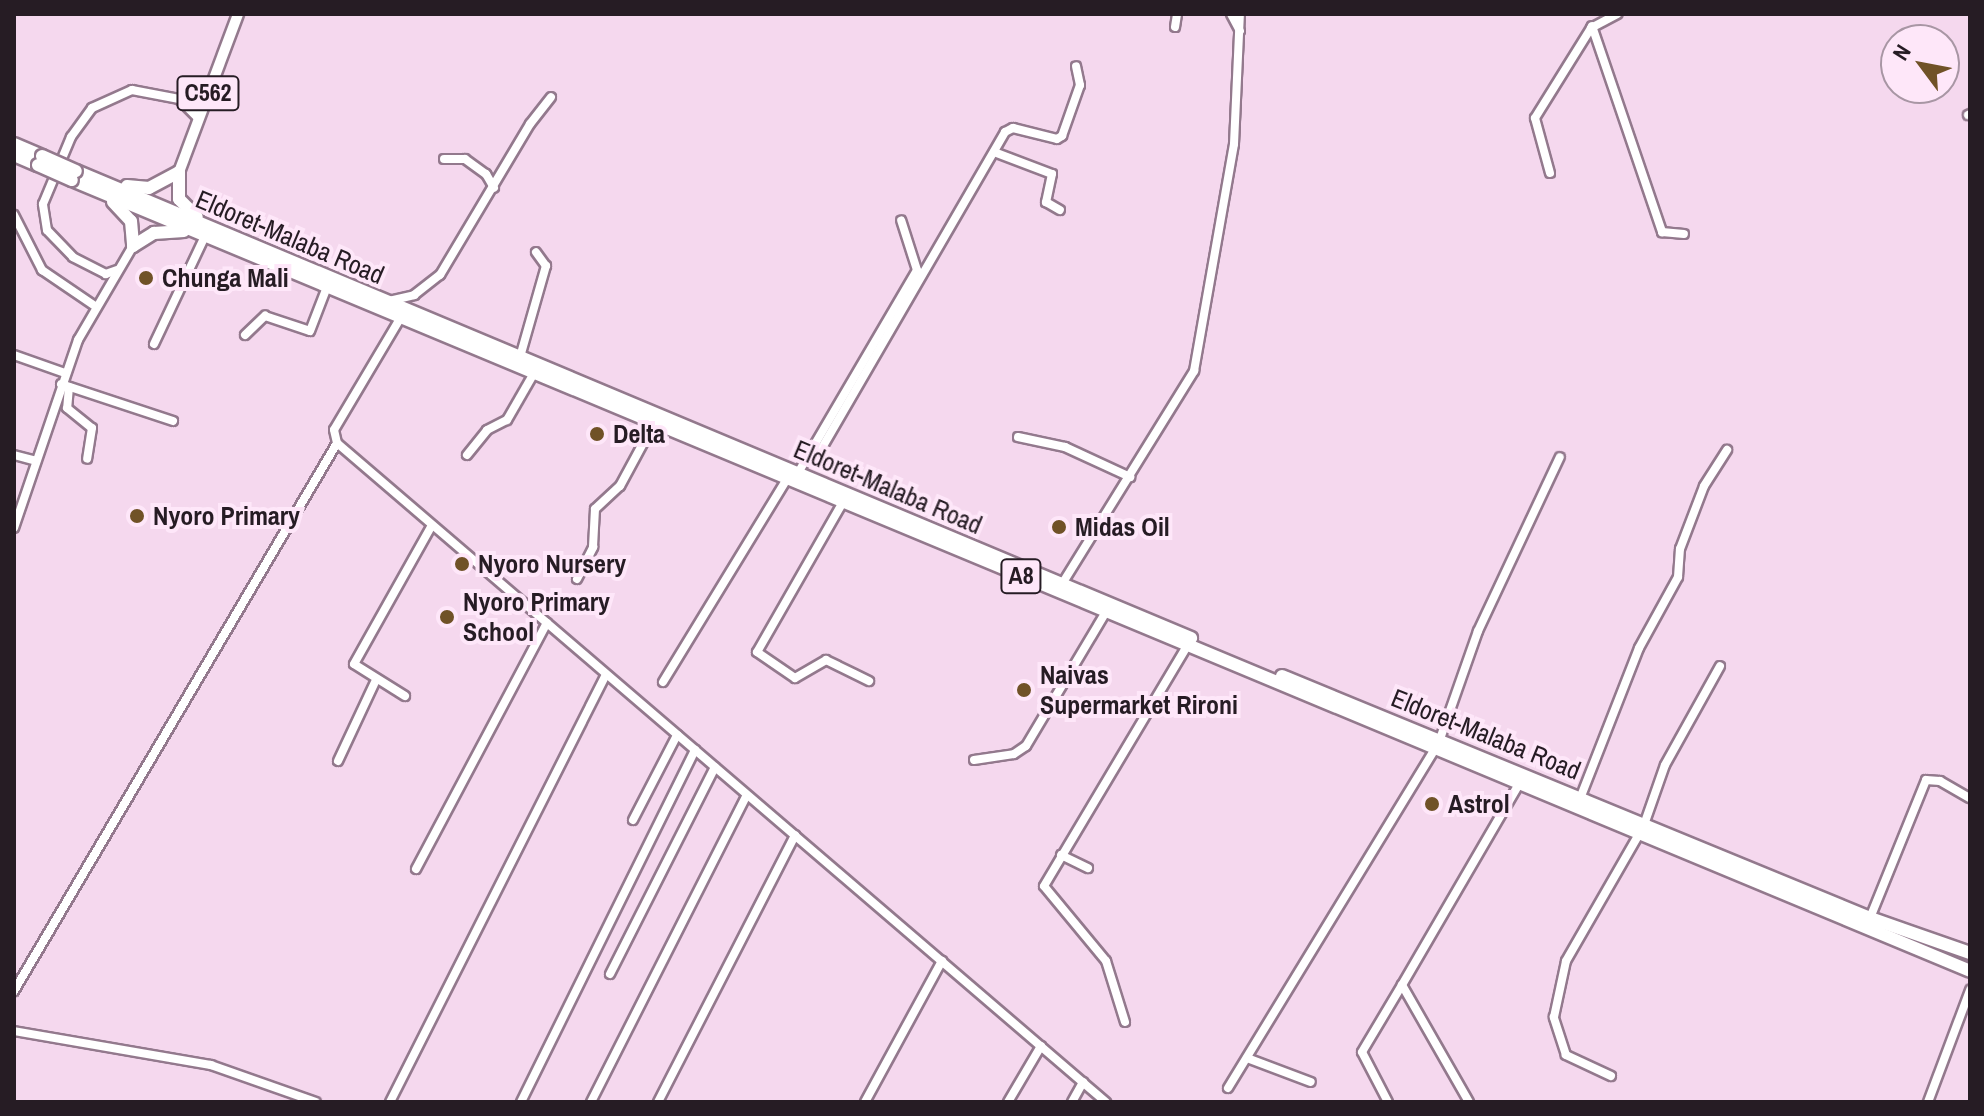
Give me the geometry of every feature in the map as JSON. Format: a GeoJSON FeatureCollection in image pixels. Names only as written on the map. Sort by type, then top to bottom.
{"type":"FeatureCollection","features":[{"type":"Feature","properties":{"kind":"highway","name":"Eldoret-Malaba Road"},"geometry":{"type":"LineString","coordinates":[[14,144],[40,161]]}},
{"type":"Feature","properties":{"kind":"highway","name":"Eldoret-Malaba Road"},"geometry":{"type":"LineString","coordinates":[[14,155],[40,161],[74,175],[202,234],[654,423],[1062,584],[1437,744],[1519,784],[1970,953]]}},
{"type":"Feature","properties":{"kind":"highway"},"geometry":{"type":"LineString","coordinates":[[97,185],[149,188],[179,172]]}},
{"type":"Feature","properties":{"kind":"highway"},"geometry":{"type":"LineString","coordinates":[[179,172],[177,191],[184,207],[222,232]]}},
{"type":"Feature","properties":{"kind":"highway"},"geometry":{"type":"LineString","coordinates":[[97,185],[127,213],[133,246],[163,230],[202,234]]}},
{"type":"Feature","properties":{"kind":"highway","name":"Eldoret-Malaba Road"},"geometry":{"type":"LineString","coordinates":[[97,185],[222,232],[520,357],[792,476],[843,502],[1187,646],[1437,744],[1581,796],[1642,828],[1970,971]]}},
{"type":"Feature","properties":{"kind":"main road","name":"C562"},"geometry":{"type":"LineString","coordinates":[[179,172],[238,14]]}},
{"type":"Feature","properties":{"kind":"street"},"geometry":{"type":"LineString","coordinates":[[1175,27],[1177,14]]}},
{"type":"Feature","properties":{"kind":"street"},"geometry":{"type":"LineString","coordinates":[[1231,14],[1241,34]]}},
{"type":"Feature","properties":{"kind":"street"},"geometry":{"type":"LineString","coordinates":[[1062,584],[1189,384],[1199,353],[1236,132],[1240,14]]}},
{"type":"Feature","properties":{"kind":"street"},"geometry":{"type":"LineString","coordinates":[[1550,173],[1535,118],[1592,26],[1617,14]]}},
{"type":"Feature","properties":{"kind":"street"},"geometry":{"type":"LineString","coordinates":[[1592,26],[1662,232],[1684,234]]}},
{"type":"Feature","properties":{"kind":"street"},"geometry":{"type":"LineString","coordinates":[[806,460],[819,453],[1010,128],[1060,138],[1080,85],[1076,66]]}},
{"type":"Feature","properties":{"kind":"street"},"geometry":{"type":"LineString","coordinates":[[117,270],[106,274],[73,257],[56,245],[47,230],[43,204],[71,137],[92,108],[132,90],[179,99],[198,118]]}},
{"type":"Feature","properties":{"kind":"street"},"geometry":{"type":"LineString","coordinates":[[388,302],[414,295],[440,275],[551,97]]}},
{"type":"Feature","properties":{"kind":"street"},"geometry":{"type":"LineString","coordinates":[[994,152],[1052,174],[1046,202],[1060,210]]}},
{"type":"Feature","properties":{"kind":"street"},"geometry":{"type":"LineString","coordinates":[[444,159],[465,159],[486,174],[494,188]]}},
{"type":"Feature","properties":{"kind":"street"},"geometry":{"type":"LineString","coordinates":[[14,215],[42,270],[95,306]]}},
{"type":"Feature","properties":{"kind":"street"},"geometry":{"type":"LineString","coordinates":[[663,682],[792,476],[806,460],[917,270],[901,220]]}},
{"type":"Feature","properties":{"kind":"street"},"geometry":{"type":"LineString","coordinates":[[154,344],[202,234]]}},
{"type":"Feature","properties":{"kind":"street"},"geometry":{"type":"LineString","coordinates":[[87,459],[92,428],[67,408],[65,373],[95,306],[133,246]]}},
{"type":"Feature","properties":{"kind":"street"},"geometry":{"type":"LineString","coordinates":[[520,357],[546,266],[536,252]]}},
{"type":"Feature","properties":{"kind":"street"},"geometry":{"type":"LineString","coordinates":[[245,335],[265,316],[310,331],[327,287]]}},
{"type":"Feature","properties":{"kind":"street"},"geometry":{"type":"LineString","coordinates":[[401,317],[334,430],[337,443],[1106,1102]]}},
{"type":"Feature","properties":{"kind":"street"},"geometry":{"type":"LineString","coordinates":[[14,355],[65,373]]}},
{"type":"Feature","properties":{"kind":"street"},"geometry":{"type":"LineString","coordinates":[[467,455],[487,430],[507,420],[534,373]]}},
{"type":"Feature","properties":{"kind":"street"},"geometry":{"type":"LineString","coordinates":[[65,386],[173,421]]}},
{"type":"Feature","properties":{"kind":"street"},"geometry":{"type":"LineString","coordinates":[[14,528],[33,460],[65,386]]}},
{"type":"Feature","properties":{"kind":"street"},"geometry":{"type":"LineString","coordinates":[[577,579],[593,547],[595,509],[620,486],[654,423]]}},
{"type":"Feature","properties":{"kind":"street"},"geometry":{"type":"LineString","coordinates":[[1018,437],[1065,447],[1130,477]]}},
{"type":"Feature","properties":{"kind":"street"},"geometry":{"type":"LineString","coordinates":[[14,991],[337,443]]}},
{"type":"Feature","properties":{"kind":"street"},"geometry":{"type":"LineString","coordinates":[[1581,796],[1642,642],[1678,577],[1680,549],[1704,486],[1727,450]]}},
{"type":"Feature","properties":{"kind":"street"},"geometry":{"type":"LineString","coordinates":[[14,455],[33,460]]}},
{"type":"Feature","properties":{"kind":"street"},"geometry":{"type":"LineString","coordinates":[[1228,1088],[1437,744],[1478,631],[1560,457]]}},
{"type":"Feature","properties":{"kind":"street"},"geometry":{"type":"LineString","coordinates":[[843,502],[757,652],[795,678],[826,660],[869,681]]}},
{"type":"Feature","properties":{"kind":"street"},"geometry":{"type":"LineString","coordinates":[[405,696],[354,664],[432,525]]}},
{"type":"Feature","properties":{"kind":"street"},"geometry":{"type":"LineString","coordinates":[[974,760],[1014,754],[1026,746],[1106,612]]}},
{"type":"Feature","properties":{"kind":"street"},"geometry":{"type":"LineString","coordinates":[[416,869],[547,623]]}},
{"type":"Feature","properties":{"kind":"street"},"geometry":{"type":"LineString","coordinates":[[1125,1022],[1106,961],[1045,890],[1061,855],[1187,646]]}},
{"type":"Feature","properties":{"kind":"street"},"geometry":{"type":"LineString","coordinates":[[1611,1076],[1566,1055],[1554,1017],[1566,961],[1642,828],[1665,765],[1720,666]]}},
{"type":"Feature","properties":{"kind":"street"},"geometry":{"type":"LineString","coordinates":[[390,1102],[606,674]]}},
{"type":"Feature","properties":{"kind":"street"},"geometry":{"type":"LineString","coordinates":[[338,761],[376,680]]}},
{"type":"Feature","properties":{"kind":"street"},"geometry":{"type":"LineString","coordinates":[[633,820],[677,735]]}},
{"type":"Feature","properties":{"kind":"street"},"geometry":{"type":"LineString","coordinates":[[521,1102],[695,750]]}},
{"type":"Feature","properties":{"kind":"street"},"geometry":{"type":"LineString","coordinates":[[610,974],[715,767]]}},
{"type":"Feature","properties":{"kind":"street"},"geometry":{"type":"LineString","coordinates":[[1870,918],[1926,780],[1940,781],[1970,798]]}},
{"type":"Feature","properties":{"kind":"street"},"geometry":{"type":"LineString","coordinates":[[1388,1102],[1362,1052],[1519,784]]}},
{"type":"Feature","properties":{"kind":"street"},"geometry":{"type":"LineString","coordinates":[[591,1102],[747,795]]}},
{"type":"Feature","properties":{"kind":"street"},"geometry":{"type":"LineString","coordinates":[[658,1102],[795,835]]}},
{"type":"Feature","properties":{"kind":"street"},"geometry":{"type":"LineString","coordinates":[[1061,855],[1088,868]]}},
{"type":"Feature","properties":{"kind":"street"},"geometry":{"type":"LineString","coordinates":[[865,1102],[942,961]]}},
{"type":"Feature","properties":{"kind":"street"},"geometry":{"type":"LineString","coordinates":[[1402,985],[1469,1102]]}},
{"type":"Feature","properties":{"kind":"street"},"geometry":{"type":"LineString","coordinates":[[1928,1102],[1970,990]]}},
{"type":"Feature","properties":{"kind":"street"},"geometry":{"type":"LineString","coordinates":[[14,1031],[211,1065],[316,1102]]}},
{"type":"Feature","properties":{"kind":"street"},"geometry":{"type":"LineString","coordinates":[[1008,1102],[1041,1046]]}},
{"type":"Feature","properties":{"kind":"street"},"geometry":{"type":"LineString","coordinates":[[1247,1058],[1311,1082]]}},
{"type":"Feature","properties":{"kind":"street"},"geometry":{"type":"LineString","coordinates":[[1072,1102],[1083,1082]]}},
{"type":"Feature","properties":{"kind":"place","name":"Chunga Mali"},"geometry":{"type":"Point","coordinates":[146,278]}},
{"type":"Feature","properties":{"kind":"place","name":"Delta"},"geometry":{"type":"Point","coordinates":[597,434]}},
{"type":"Feature","properties":{"kind":"place","name":"Nyoro Primary"},"geometry":{"type":"Point","coordinates":[137,516]}},
{"type":"Feature","properties":{"kind":"place","name":"Midas Oil"},"geometry":{"type":"Point","coordinates":[1059,527]}},
{"type":"Feature","properties":{"kind":"place","name":"Nyoro Nursery"},"geometry":{"type":"Point","coordinates":[462,564]}},
{"type":"Feature","properties":{"kind":"place","name":"Nyoro Primary School"},"geometry":{"type":"Point","coordinates":[447,617]}},
{"type":"Feature","properties":{"kind":"place","name":"Naivas Supermarket Rironi"},"geometry":{"type":"Point","coordinates":[1024,690]}},
{"type":"Feature","properties":{"kind":"place","name":"Astrol"},"geometry":{"type":"Point","coordinates":[1432,804]}}]}
